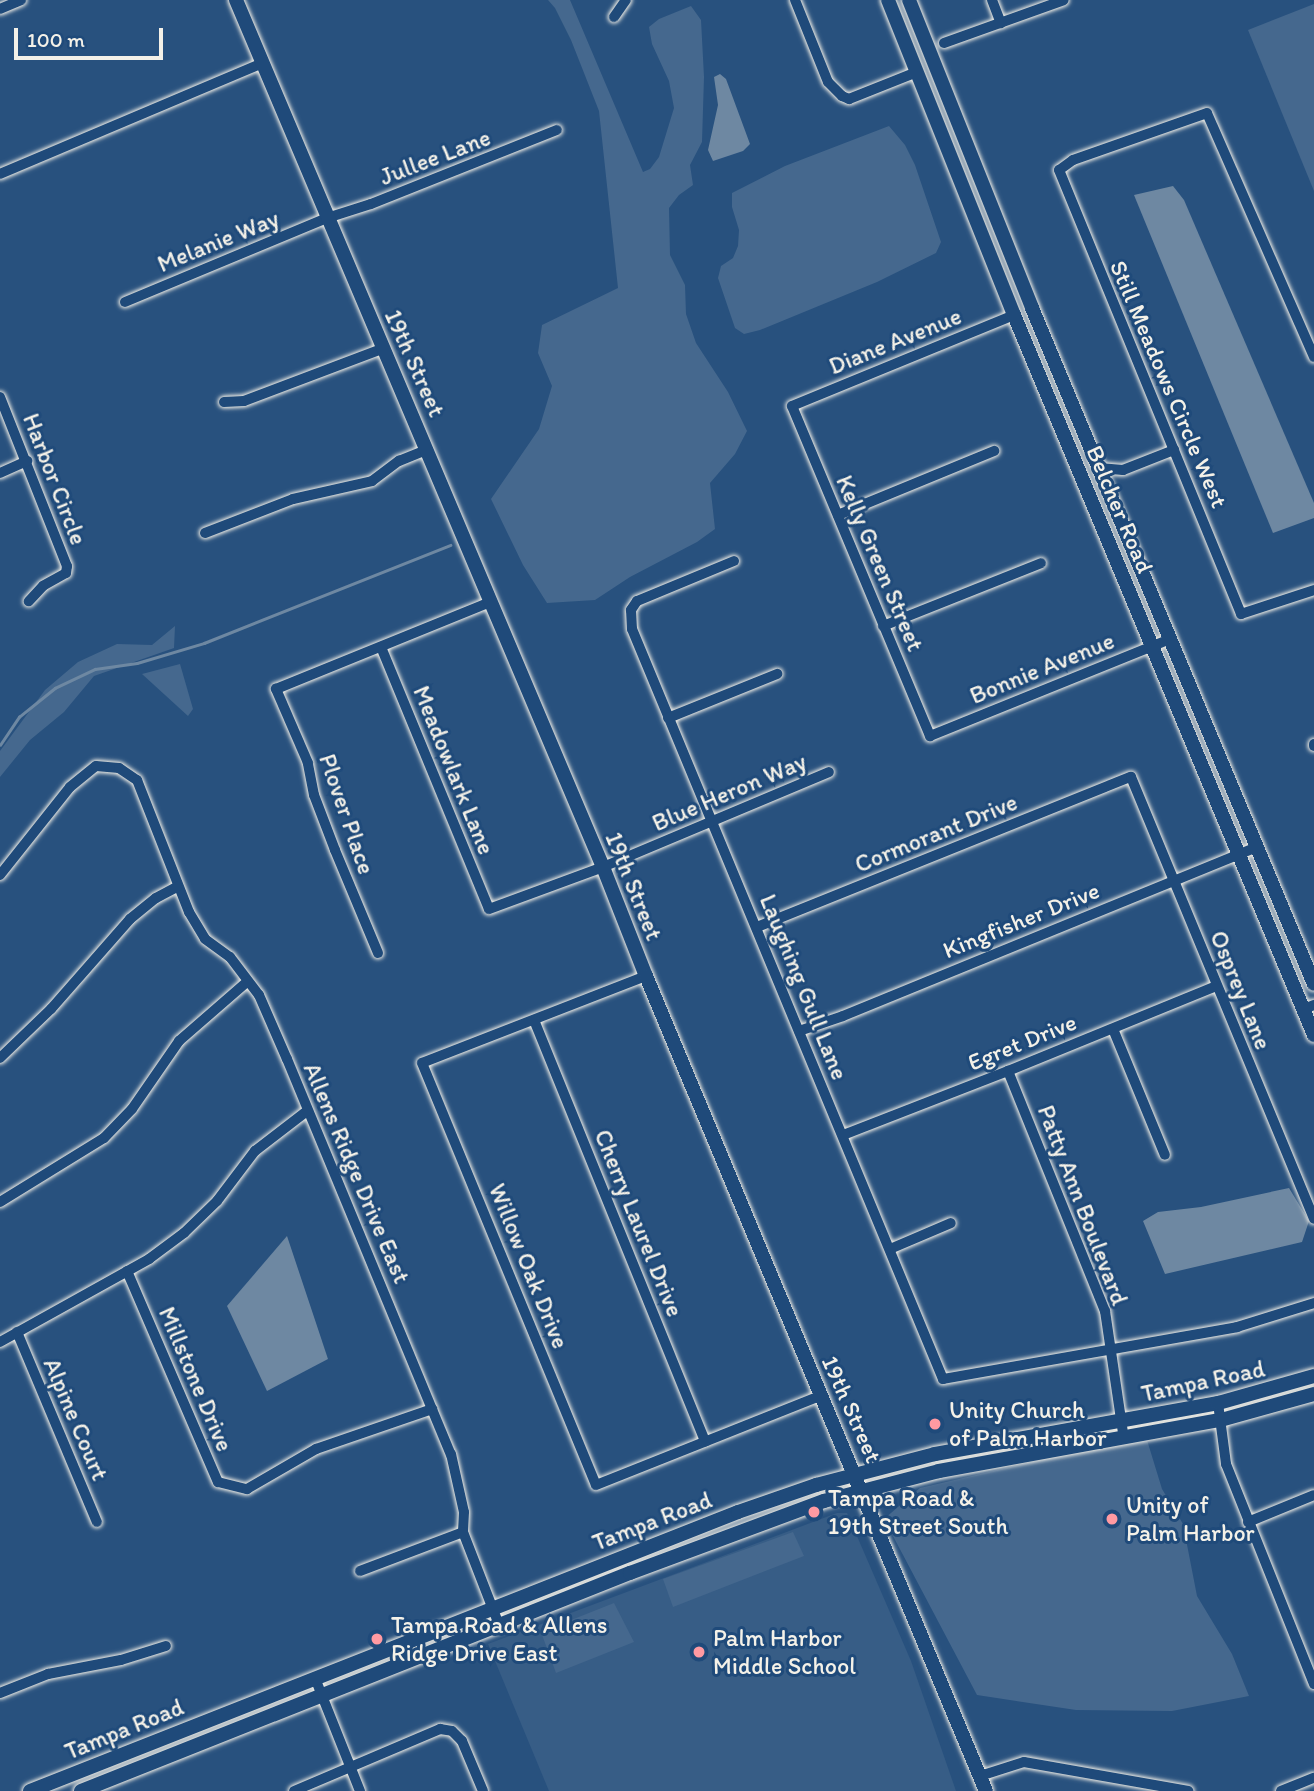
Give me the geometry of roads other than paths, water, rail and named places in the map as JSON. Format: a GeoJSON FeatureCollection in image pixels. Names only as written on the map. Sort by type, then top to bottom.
{"type":"FeatureCollection","features":[{"type":"Feature","properties":{"kind":"main road","name":"19th Street"},"geometry":{"type":"LineString","coordinates":[[236,0],[428,449],[489,602],[603,867],[986,1791]]}},
{"type":"Feature","properties":{"kind":"main road","name":"Belcher Road"},"geometry":{"type":"LineString","coordinates":[[888,0],[1014,315],[1239,855],[1309,1007],[1314,1035]]}},
{"type":"Feature","properties":{"kind":"main road","name":"Belcher Road"},"geometry":{"type":"LineString","coordinates":[[909,0],[1099,468],[1314,984]]}},
{"type":"Feature","properties":{"kind":"main road","name":"Tampa Road"},"geometry":{"type":"LineString","coordinates":[[30,1791],[778,1497],[935,1454],[1218,1403],[1314,1376]]}},
{"type":"Feature","properties":{"kind":"main road","name":"Tampa Road"},"geometry":{"type":"LineString","coordinates":[[81,1791],[629,1573],[785,1514],[862,1490],[939,1471],[1222,1420],[1314,1394]]}},
{"type":"Feature","properties":{"kind":"main road"},"geometry":{"type":"LineString","coordinates":[[623,1557],[629,1573]]}},
{"type":"Feature","properties":{"kind":"street"},"geometry":{"type":"LineString","coordinates":[[0,9],[21,0]]}},
{"type":"Feature","properties":{"kind":"street"},"geometry":{"type":"LineString","coordinates":[[614,17],[626,0]]}},
{"type":"Feature","properties":{"kind":"street"},"geometry":{"type":"LineString","coordinates":[[795,0],[834,91],[849,99],[917,72]]}},
{"type":"Feature","properties":{"kind":"street"},"geometry":{"type":"LineString","coordinates":[[992,0],[1001,23]]}},
{"type":"Feature","properties":{"kind":"street"},"geometry":{"type":"LineString","coordinates":[[944,43],[1064,0]]}},
{"type":"Feature","properties":{"kind":"street"},"geometry":{"type":"LineString","coordinates":[[0,174],[263,63]]}},
{"type":"Feature","properties":{"kind":"street","name":"Still Meadows Circle West"},"geometry":{"type":"LineString","coordinates":[[1314,357],[1207,113],[1073,160],[1059,170],[1241,614],[1314,590]]}},
{"type":"Feature","properties":{"kind":"street","name":"Jullee Lane"},"geometry":{"type":"LineString","coordinates":[[327,218],[371,204],[558,130]]}},
{"type":"Feature","properties":{"kind":"street","name":"Melanie Way"},"geometry":{"type":"LineString","coordinates":[[125,302],[327,218]]}},
{"type":"Feature","properties":{"kind":"street","name":"Diane Avenue"},"geometry":{"type":"LineString","coordinates":[[792,405],[1014,315]]}},
{"type":"Feature","properties":{"kind":"street"},"geometry":{"type":"LineString","coordinates":[[224,402],[244,401],[384,348]]}},
{"type":"Feature","properties":{"kind":"street","name":"Harbor Circle"},"geometry":{"type":"LineString","coordinates":[[0,397],[67,566],[66,573],[43,586],[29,601]]}},
{"type":"Feature","properties":{"kind":"street","name":"Kelly Green Street"},"geometry":{"type":"LineString","coordinates":[[792,405],[930,736]]}},
{"type":"Feature","properties":{"kind":"street"},"geometry":{"type":"LineString","coordinates":[[205,533],[293,499],[372,481],[399,461],[428,449]]}},
{"type":"Feature","properties":{"kind":"street"},"geometry":{"type":"LineString","coordinates":[[1099,468],[1123,470],[1174,450]]}},
{"type":"Feature","properties":{"kind":"street"},"geometry":{"type":"LineString","coordinates":[[838,515],[994,452]]}},
{"type":"Feature","properties":{"kind":"street"},"geometry":{"type":"LineString","coordinates":[[0,473],[27,461]]}},
{"type":"Feature","properties":{"kind":"street","name":"Laughing Gull Lane"},"geometry":{"type":"LineString","coordinates":[[734,561],[637,601],[631,610],[632,629],[714,821],[943,1379],[1111,1349]]}},
{"type":"Feature","properties":{"kind":"street"},"geometry":{"type":"LineString","coordinates":[[883,626],[1041,563]]}},
{"type":"Feature","properties":{"kind":"street"},"geometry":{"type":"LineString","coordinates":[[381,647],[489,602]]}},
{"type":"Feature","properties":{"kind":"street","name":"Bonnie Avenue"},"geometry":{"type":"LineString","coordinates":[[930,736],[1170,639]]}},
{"type":"Feature","properties":{"kind":"street","name":"Plover Place"},"geometry":{"type":"LineString","coordinates":[[378,954],[335,850],[314,794],[308,764],[276,688],[381,647]]}},
{"type":"Feature","properties":{"kind":"street","name":"Meadowlark Lane"},"geometry":{"type":"LineString","coordinates":[[381,647],[489,909]]}},
{"type":"Feature","properties":{"kind":"street"},"geometry":{"type":"LineString","coordinates":[[668,718],[778,674]]}},
{"type":"Feature","properties":{"kind":"street","name":"Allens Ridge Drive East"},"geometry":{"type":"LineString","coordinates":[[0,875],[70,787],[96,766],[119,768],[136,780],[177,887],[205,939],[230,957],[259,995],[452,1454],[464,1512],[463,1532],[499,1625]]}},
{"type":"Feature","properties":{"kind":"street","name":"Blue Heron Way"},"geometry":{"type":"LineString","coordinates":[[489,909],[603,867],[829,772]]}},
{"type":"Feature","properties":{"kind":"street","name":"Osprey Lane"},"geometry":{"type":"LineString","coordinates":[[1131,777],[1314,1219]]}},
{"type":"Feature","properties":{"kind":"street","name":"Cormorant Drive"},"geometry":{"type":"LineString","coordinates":[[757,927],[1131,777]]}},
{"type":"Feature","properties":{"kind":"street","name":"Kingfisher Drive"},"geometry":{"type":"LineString","coordinates":[[799,1031],[843,1016],[1257,847]]}},
{"type":"Feature","properties":{"kind":"street"},"geometry":{"type":"LineString","coordinates":[[0,1058],[51,1009],[130,919],[156,898],[177,887]]}},
{"type":"Feature","properties":{"kind":"street","name":"Willow Oak Drive"},"geometry":{"type":"LineString","coordinates":[[646,976],[422,1063],[596,1485],[820,1396]]}},
{"type":"Feature","properties":{"kind":"street"},"geometry":{"type":"LineString","coordinates":[[0,1202],[104,1138],[132,1109],[179,1041],[248,981]]}},
{"type":"Feature","properties":{"kind":"street","name":"Egret Drive"},"geometry":{"type":"LineString","coordinates":[[843,1135],[1008,1072],[1216,986]]}},
{"type":"Feature","properties":{"kind":"street","name":"Cherry Laurel Drive"},"geometry":{"type":"LineString","coordinates":[[534,1020],[705,1442]]}},
{"type":"Feature","properties":{"kind":"street"},"geometry":{"type":"LineString","coordinates":[[1113,1029],[1165,1155]]}},
{"type":"Feature","properties":{"kind":"street","name":"Patty Ann Boulevard"},"geometry":{"type":"LineString","coordinates":[[1008,1072],[1105,1311],[1124,1439]]}},
{"type":"Feature","properties":{"kind":"street"},"geometry":{"type":"LineString","coordinates":[[0,1342],[149,1259],[184,1233],[217,1200],[255,1152],[307,1111]]}},
{"type":"Feature","properties":{"kind":"street"},"geometry":{"type":"LineString","coordinates":[[890,1249],[951,1223]]}},
{"type":"Feature","properties":{"kind":"street","name":"Millstone Drive"},"geometry":{"type":"LineString","coordinates":[[127,1271],[218,1482],[247,1489],[316,1449],[432,1409]]}},
{"type":"Feature","properties":{"kind":"street"},"geometry":{"type":"LineString","coordinates":[[1111,1349],[1237,1327],[1314,1303]]}},
{"type":"Feature","properties":{"kind":"street","name":"Alpine Court"},"geometry":{"type":"LineString","coordinates":[[17,1332],[97,1522]]}},
{"type":"Feature","properties":{"kind":"street"},"geometry":{"type":"LineString","coordinates":[[1218,1403],[1226,1464],[1314,1684]]}},
{"type":"Feature","properties":{"kind":"street"},"geometry":{"type":"LineString","coordinates":[[1248,1522],[1314,1495]]}},
{"type":"Feature","properties":{"kind":"street"},"geometry":{"type":"LineString","coordinates":[[360,1571],[463,1532]]}},
{"type":"Feature","properties":{"kind":"street"},"geometry":{"type":"LineString","coordinates":[[0,1692],[48,1674],[121,1660],[166,1646]]}},
{"type":"Feature","properties":{"kind":"street"},"geometry":{"type":"LineString","coordinates":[[315,1678],[359,1791]]}},
{"type":"Feature","properties":{"kind":"street"},"geometry":{"type":"LineString","coordinates":[[293,1791],[440,1729],[452,1731],[462,1741],[483,1791]]}},
{"type":"Feature","properties":{"kind":"street"},"geometry":{"type":"LineString","coordinates":[[980,1776],[1024,1762],[1137,1786],[1188,1791]]}},
{"type":"Feature","properties":{"kind":"street"},"geometry":{"type":"LineString","coordinates":[[1281,1791],[1314,1778]]}},
{"type":"Feature","properties":{"kind":"waterway"},"geometry":{"type":"LineString","coordinates":[[0,745],[19,717],[55,688],[95,669],[137,663],[204,643],[450,545]]}},
{"type":"Feature","properties":{"kind":"place","name":"Unity Church of Palm Harbor"},"geometry":{"type":"Point","coordinates":[935,1424]}},
{"type":"Feature","properties":{"kind":"place","name":"Tampa Road & 19th Street South"},"geometry":{"type":"Point","coordinates":[814,1512]}},
{"type":"Feature","properties":{"kind":"place","name":"Unity of Palm Harbor"},"geometry":{"type":"Point","coordinates":[1112,1519]}},
{"type":"Feature","properties":{"kind":"place","name":"Tampa Road & Allens Ridge Drive East"},"geometry":{"type":"Point","coordinates":[377,1639]}},
{"type":"Feature","properties":{"kind":"place","name":"Palm Harbor Middle School"},"geometry":{"type":"Point","coordinates":[699,1652]}}]}
